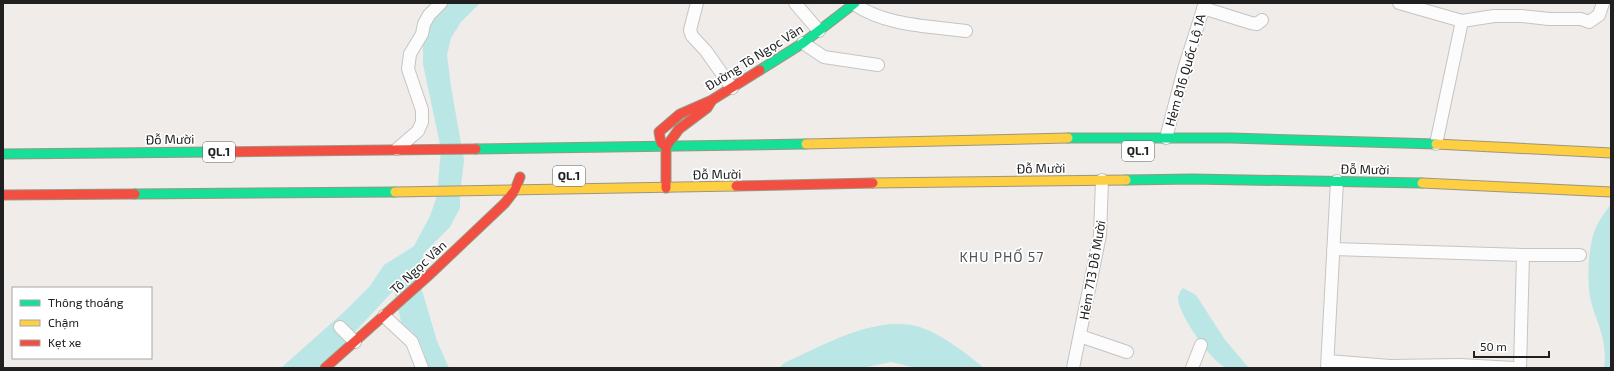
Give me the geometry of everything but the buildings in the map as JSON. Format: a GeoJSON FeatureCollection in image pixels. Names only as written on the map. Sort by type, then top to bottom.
{"type":"FeatureCollection","features":[{"type":"Feature","properties":{"kind":"main road","name":"Đường Tô Ngọc Vân"},"geometry":{"type":"LineString","coordinates":[[629,156],[680,114],[695,106],[712,100],[803,43],[855,3]]}},
{"type":"Feature","properties":{"kind":"main road"},"geometry":{"type":"LineString","coordinates":[[666,188],[666,147],[679,129],[707,108],[712,100]]}},
{"type":"Feature","properties":{"kind":"main road"},"geometry":{"type":"LineString","coordinates":[[659,132],[661,143],[666,147]]}},
{"type":"Feature","properties":{"kind":"main road","name":"Đỗ Mười"},"geometry":{"type":"LineString","coordinates":[[3,154],[666,147],[1065,138],[1166,138],[1436,144],[1611,153]]}},
{"type":"Feature","properties":{"kind":"main road"},"geometry":{"type":"LineString","coordinates":[[1337,169],[1337,182]]}},
{"type":"Feature","properties":{"kind":"main road","name":"Tô Ngọc Vân"},"geometry":{"type":"LineString","coordinates":[[325,368],[353,340],[384,316],[427,278],[505,202],[515,190],[520,177]]}},
{"type":"Feature","properties":{"kind":"main road","name":"Đỗ Mười"},"geometry":{"type":"LineString","coordinates":[[159,194],[434,192],[1192,179],[1384,182],[1611,192]]}},
{"type":"Feature","properties":{"kind":"main road"},"geometry":{"type":"LineString","coordinates":[[159,194],[160,182]]}},
{"type":"Feature","properties":{"kind":"main road","name":"QL.1"},"geometry":{"type":"LineString","coordinates":[[3,195],[79,191],[159,194]]}},
{"type":"Feature","properties":{"kind":"street"},"geometry":{"type":"LineString","coordinates":[[396,150],[418,131],[422,122],[422,110],[408,69],[410,54],[422,34],[426,19],[441,3]]}},
{"type":"Feature","properties":{"kind":"street"},"geometry":{"type":"LineString","coordinates":[[697,3],[690,30],[692,36],[706,51],[732,88]]}},
{"type":"Feature","properties":{"kind":"street"},"geometry":{"type":"LineString","coordinates":[[795,3],[819,31]]}},
{"type":"Feature","properties":{"kind":"street"},"geometry":{"type":"LineString","coordinates":[[855,3],[868,13],[890,20],[966,31]]}},
{"type":"Feature","properties":{"kind":"street"},"geometry":{"type":"LineString","coordinates":[[1399,3],[1462,21],[1494,16],[1522,16],[1549,20],[1581,19],[1589,22],[1599,15],[1603,3]]}},
{"type":"Feature","properties":{"kind":"street"},"geometry":{"type":"LineString","coordinates":[[1204,6],[1251,23],[1257,24],[1262,20]]}},
{"type":"Feature","properties":{"kind":"street","name":"Hẻm 816 Quốc Lộ 1A"},"geometry":{"type":"LineString","coordinates":[[1166,138],[1184,69],[1204,6]]}},
{"type":"Feature","properties":{"kind":"street"},"geometry":{"type":"LineString","coordinates":[[1436,144],[1462,21]]}},
{"type":"Feature","properties":{"kind":"street"},"geometry":{"type":"LineString","coordinates":[[803,43],[824,57],[878,65]]}},
{"type":"Feature","properties":{"kind":"street"},"geometry":{"type":"LineString","coordinates":[[1593,152],[1611,145]]}},
{"type":"Feature","properties":{"kind":"street","name":"Hẻm 713 Đỗ Mười"},"geometry":{"type":"LineString","coordinates":[[1072,368],[1080,336],[1100,235],[1102,180]]}},
{"type":"Feature","properties":{"kind":"street"},"geometry":{"type":"LineString","coordinates":[[1337,182],[1327,364],[1514,368]]}},
{"type":"Feature","properties":{"kind":"street"},"geometry":{"type":"LineString","coordinates":[[1333,249],[1523,255],[1580,255]]}},
{"type":"Feature","properties":{"kind":"street"},"geometry":{"type":"LineString","coordinates":[[1520,368],[1523,255]]}},
{"type":"Feature","properties":{"kind":"street"},"geometry":{"type":"LineString","coordinates":[[384,316],[412,342],[422,368]]}},
{"type":"Feature","properties":{"kind":"street"},"geometry":{"type":"LineString","coordinates":[[340,327],[353,340]]}},
{"type":"Feature","properties":{"kind":"street","name":"Hẻm 713 Đỗ Mười"},"geometry":{"type":"LineString","coordinates":[[1080,336],[1127,352]]}},
{"type":"Feature","properties":{"kind":"street"},"geometry":{"type":"LineString","coordinates":[[1192,368],[1201,345]]}},
{"type":"Feature","properties":{"kind":"water"},"geometry":{"type":"Polygon","coordinates":[[[443,3],[480,3],[461,22],[451,38],[447,55],[464,160],[460,208],[450,227],[424,253],[418,277],[437,341],[449,368],[429,368],[423,349],[417,338],[408,329],[402,326],[394,290],[337,351],[317,368],[281,368],[345,311],[370,286],[384,265],[414,246],[430,216],[437,196],[441,149],[423,64],[423,39],[424,25],[443,3]]]}},
{"type":"Feature","properties":{"kind":"water"},"geometry":{"type":"Polygon","coordinates":[[[1611,204],[1611,368],[1604,368],[1605,357],[1603,339],[1592,307],[1588,271],[1593,235],[1596,227],[1611,204]]]}},
{"type":"Feature","properties":{"kind":"water"},"geometry":{"type":"Polygon","coordinates":[[[1183,288],[1196,295],[1225,340],[1249,368],[1229,369],[1213,357],[1205,348],[1190,327],[1180,306],[1178,298],[1179,293],[1183,288]]]}},
{"type":"Feature","properties":{"kind":"water"},"geometry":{"type":"Polygon","coordinates":[[[892,324],[913,325],[934,333],[961,350],[984,368],[916,368],[891,362],[862,368],[779,368],[784,363],[836,339],[863,329],[892,324]]]}},
{"type":"Feature","properties":{"kind":"traffic: fast"},"geometry":{"type":"LineString","coordinates":[[760,70],[803,43],[855,3]]}},
{"type":"Feature","properties":{"kind":"traffic: fast"},"geometry":{"type":"LineString","coordinates":[[1068,138],[1231,138],[1436,144]]}},
{"type":"Feature","properties":{"kind":"traffic: fast"},"geometry":{"type":"LineString","coordinates":[[476,149],[806,144]]}},
{"type":"Feature","properties":{"kind":"traffic: fast"},"geometry":{"type":"LineString","coordinates":[[3,154],[215,152]]}},
{"type":"Feature","properties":{"kind":"traffic: fast"},"geometry":{"type":"LineString","coordinates":[[1126,180],[1192,179],[1422,183]]}},
{"type":"Feature","properties":{"kind":"traffic: fast"},"geometry":{"type":"LineString","coordinates":[[135,194],[395,192]]}},
{"type":"Feature","properties":{"kind":"traffic: slow"},"geometry":{"type":"LineString","coordinates":[[806,144],[1068,138]]}},
{"type":"Feature","properties":{"kind":"traffic: slow"},"geometry":{"type":"LineString","coordinates":[[1436,144],[1611,153]]}},
{"type":"Feature","properties":{"kind":"traffic: slow"},"geometry":{"type":"LineString","coordinates":[[873,183],[1126,180]]}},
{"type":"Feature","properties":{"kind":"traffic: slow"},"geometry":{"type":"LineString","coordinates":[[1422,183],[1611,192]]}},
{"type":"Feature","properties":{"kind":"traffic: slow"},"geometry":{"type":"LineString","coordinates":[[395,192],[736,186]]}},
{"type":"Feature","properties":{"kind":"traffic: jam"},"geometry":{"type":"LineString","coordinates":[[712,100],[707,108],[679,129],[666,147],[661,143],[659,132],[680,114],[712,100],[760,70]]}},
{"type":"Feature","properties":{"kind":"traffic: jam"},"geometry":{"type":"LineString","coordinates":[[666,147],[666,188]]}},
{"type":"Feature","properties":{"kind":"traffic: jam"},"geometry":{"type":"LineString","coordinates":[[215,152],[476,149]]}},
{"type":"Feature","properties":{"kind":"traffic: jam"},"geometry":{"type":"LineString","coordinates":[[325,368],[427,277],[505,203],[515,190],[520,177]]}},
{"type":"Feature","properties":{"kind":"traffic: jam"},"geometry":{"type":"LineString","coordinates":[[736,186],[873,183]]}},
{"type":"Feature","properties":{"kind":"traffic: jam"},"geometry":{"type":"LineString","coordinates":[[3,195],[135,194]]}},
{"type":"Feature","properties":{"kind":"district","name":"KHU PHỐ 57"},"geometry":{"type":"Point","coordinates":[1002,257]}}]}
